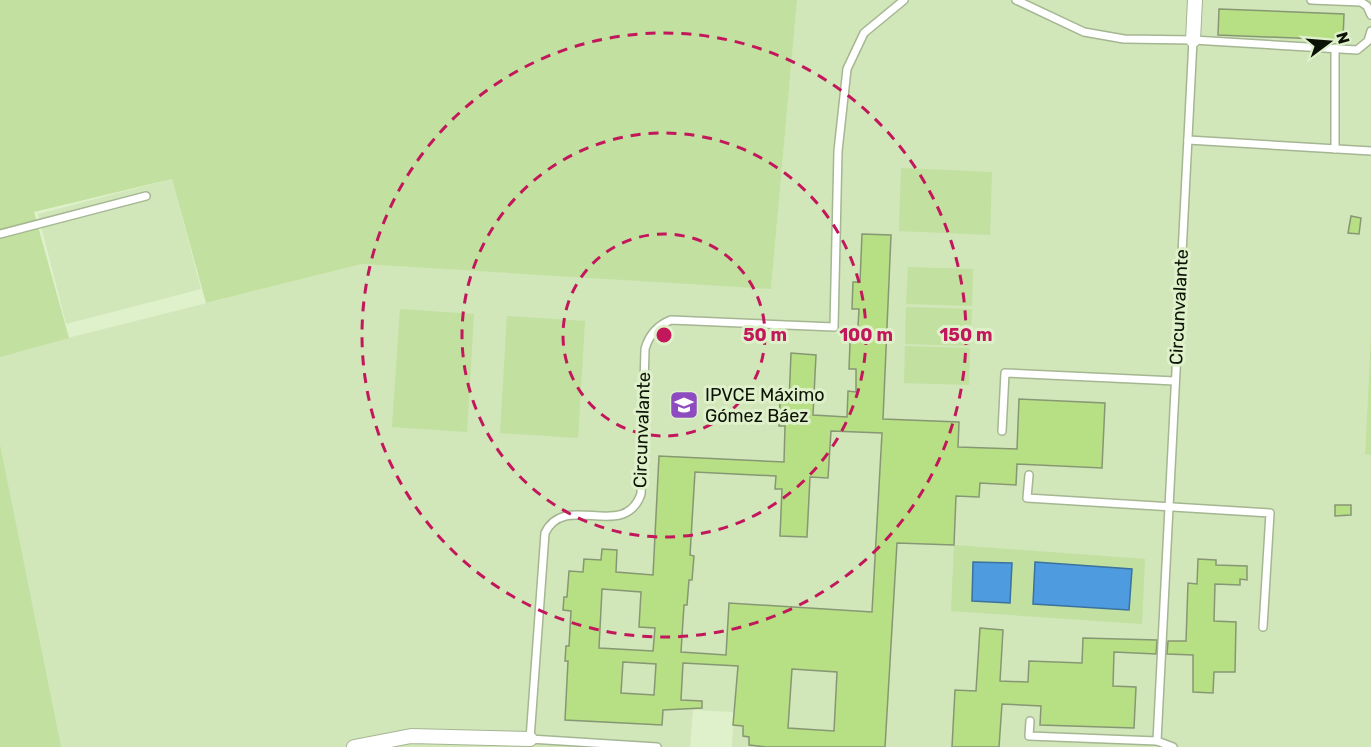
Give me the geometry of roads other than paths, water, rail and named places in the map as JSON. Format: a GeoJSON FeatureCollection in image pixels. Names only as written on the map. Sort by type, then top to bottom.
{"type":"FeatureCollection","features":[{"type":"Feature","properties":{"kind":"street"},"geometry":{"type":"LineString","coordinates":[[1193,40],[1195,0]]}},
{"type":"Feature","properties":{"kind":"street"},"geometry":{"type":"LineString","coordinates":[[354,747],[411,736],[530,739]]}},
{"type":"Feature","properties":{"kind":"lane","name":"Circunvalante"},"geometry":{"type":"LineString","coordinates":[[530,739],[545,533],[549,524],[559,517],[569,515],[613,516],[627,514],[637,506],[641,494],[645,349],[648,339],[662,323],[671,320],[834,327],[838,151],[847,69],[864,33],[904,0]]}},
{"type":"Feature","properties":{"kind":"lane"},"geometry":{"type":"LineString","coordinates":[[1016,0],[1084,32],[1124,39],[1193,40],[1358,50],[1368,41],[1371,31]]}},
{"type":"Feature","properties":{"kind":"lane"},"geometry":{"type":"LineString","coordinates":[[1311,0],[1361,2],[1367,6],[1371,15]]}},
{"type":"Feature","properties":{"kind":"lane","name":"Circunvalante"},"geometry":{"type":"LineString","coordinates":[[1157,741],[1193,40]]}},
{"type":"Feature","properties":{"kind":"lane"},"geometry":{"type":"LineString","coordinates":[[1335,48],[1335,149]]}},
{"type":"Feature","properties":{"kind":"lane"},"geometry":{"type":"LineString","coordinates":[[1188,140],[1371,151]]}},
{"type":"Feature","properties":{"kind":"lane"},"geometry":{"type":"LineString","coordinates":[[0,234],[146,196]]}},
{"type":"Feature","properties":{"kind":"lane"},"geometry":{"type":"LineString","coordinates":[[1002,431],[1005,373],[1175,381]]}},
{"type":"Feature","properties":{"kind":"lane"},"geometry":{"type":"LineString","coordinates":[[1029,475],[1027,498],[1270,513],[1263,627]]}},
{"type":"Feature","properties":{"kind":"lane"},"geometry":{"type":"LineString","coordinates":[[1030,721],[1029,736],[1157,741],[1173,747]]}},
{"type":"Feature","properties":{"kind":"lane"},"geometry":{"type":"LineString","coordinates":[[530,739],[657,747]]}},
{"type":"Feature","properties":{"kind":"water"},"geometry":{"type":"Polygon","coordinates":[[[973,562],[1012,563],[1010,603],[972,601],[973,562]]]}},
{"type":"Feature","properties":{"kind":"water"},"geometry":{"type":"Polygon","coordinates":[[[1035,562],[1132,569],[1129,610],[1033,604],[1035,562]]]}},
{"type":"Feature","properties":{"kind":"place","name":"IPVCE Máximo Gómez Báez"},"geometry":{"type":"Point","coordinates":[684,405]}}]}
